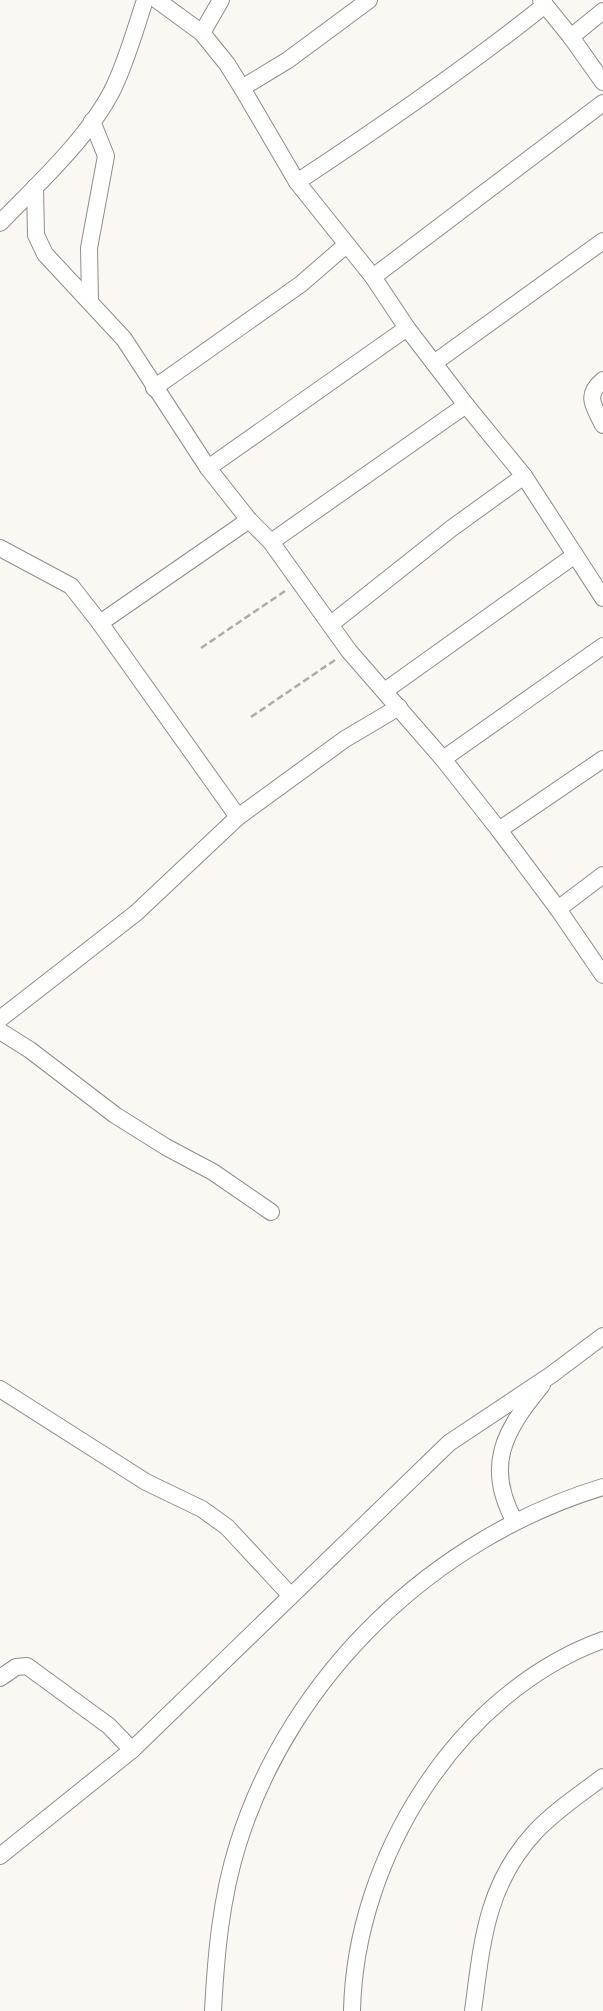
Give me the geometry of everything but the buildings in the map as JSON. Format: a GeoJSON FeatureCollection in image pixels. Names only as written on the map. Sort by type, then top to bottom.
{"type":"FeatureCollection","features":[{"type":"Feature","properties":{"kind":"street"},"geometry":{"type":"LineString","coordinates":[[0,223],[92,121],[111,92],[145,0]]}},
{"type":"Feature","properties":{"kind":"street"},"geometry":{"type":"LineString","coordinates":[[157,0],[202,33],[227,64],[297,182],[373,277],[407,328],[466,405],[524,476],[603,598]]}},
{"type":"Feature","properties":{"kind":"street"},"geometry":{"type":"LineString","coordinates":[[202,33],[221,0]]}},
{"type":"Feature","properties":{"kind":"street"},"geometry":{"type":"LineString","coordinates":[[242,88],[288,60],[369,0]]}},
{"type":"Feature","properties":{"kind":"street"},"geometry":{"type":"LineString","coordinates":[[297,182],[485,52],[543,2],[603,82]]}},
{"type":"Feature","properties":{"kind":"street"},"geometry":{"type":"LineString","coordinates":[[571,37],[603,11]]}},
{"type":"Feature","properties":{"kind":"street"},"geometry":{"type":"LineString","coordinates":[[373,277],[603,103]]}},
{"type":"Feature","properties":{"kind":"street"},"geometry":{"type":"LineString","coordinates":[[90,300],[89,248],[106,156],[92,121]]}},
{"type":"Feature","properties":{"kind":"street"},"geometry":{"type":"LineString","coordinates":[[35,187],[36,235],[46,254],[124,339],[208,468],[249,520],[271,542],[349,651],[386,690],[499,830],[603,975]]}},
{"type":"Feature","properties":{"kind":"street"},"geometry":{"type":"LineString","coordinates":[[434,363],[603,241]]}},
{"type":"Feature","properties":{"kind":"street"},"geometry":{"type":"LineString","coordinates":[[154,388],[300,284],[346,245]]}},
{"type":"Feature","properties":{"kind":"street"},"geometry":{"type":"LineString","coordinates":[[208,468],[407,328]]}},
{"type":"Feature","properties":{"kind":"street"},"geometry":{"type":"LineString","coordinates":[[603,380],[594,389],[592,401],[603,425]]}},
{"type":"Feature","properties":{"kind":"street"},"geometry":{"type":"LineString","coordinates":[[271,542],[466,405]]}},
{"type":"Feature","properties":{"kind":"street"},"geometry":{"type":"LineString","coordinates":[[331,624],[452,528],[524,476]]}},
{"type":"Feature","properties":{"kind":"street"},"geometry":{"type":"LineString","coordinates":[[100,623],[249,520]]}},
{"type":"Feature","properties":{"kind":"street"},"geometry":{"type":"LineString","coordinates":[[0,548],[71,586],[238,817]]}},
{"type":"Feature","properties":{"kind":"street"},"geometry":{"type":"LineString","coordinates":[[386,690],[575,555]]}},
{"type":"Feature","properties":{"kind":"street"},"geometry":{"type":"LineString","coordinates":[[443,759],[603,646]]}},
{"type":"Feature","properties":{"kind":"street"},"geometry":{"type":"LineString","coordinates":[[0,1019],[136,913],[238,817],[345,739],[399,707]]}},
{"type":"Feature","properties":{"kind":"street"},"geometry":{"type":"LineString","coordinates":[[499,830],[603,759]]}},
{"type":"Feature","properties":{"kind":"street"},"geometry":{"type":"LineString","coordinates":[[558,909],[603,874]]}},
{"type":"Feature","properties":{"kind":"street"},"geometry":{"type":"LineString","coordinates":[[0,1031],[30,1050],[115,1115],[213,1172],[271,1212]]}},
{"type":"Feature","properties":{"kind":"street"},"geometry":{"type":"LineString","coordinates":[[0,1856],[132,1750],[449,1443],[551,1375],[603,1336]]}},
{"type":"Feature","properties":{"kind":"street"},"geometry":{"type":"LineString","coordinates":[[514,1522],[501,1494],[500,1456],[520,1415],[551,1375]]}},
{"type":"Feature","properties":{"kind":"street"},"geometry":{"type":"LineString","coordinates":[[0,1389],[146,1482],[202,1509],[227,1527],[291,1595]]}},
{"type":"Feature","properties":{"kind":"street"},"geometry":{"type":"LineString","coordinates":[[213,2011],[219,1929],[238,1844],[271,1763],[318,1688],[345,1655],[406,1595],[476,1544],[514,1522],[603,1487]]}},
{"type":"Feature","properties":{"kind":"street"},"geometry":{"type":"LineString","coordinates":[[352,2011],[361,1935],[376,1882],[398,1831],[426,1784],[460,1741],[500,1703],[544,1670],[603,1640]]}},
{"type":"Feature","properties":{"kind":"street"},"geometry":{"type":"LineString","coordinates":[[0,1678],[16,1667],[26,1666],[109,1726],[132,1750]]}},
{"type":"Feature","properties":{"kind":"street"},"geometry":{"type":"LineString","coordinates":[[473,2011],[486,1922],[497,1889],[508,1868],[537,1830],[603,1777]]}},
{"type":"Feature","properties":{"kind":"path"},"geometry":{"type":"LineString","coordinates":[[201,648],[300,581]]}},
{"type":"Feature","properties":{"kind":"path"},"geometry":{"type":"LineString","coordinates":[[251,717],[349,651]]}}]}
